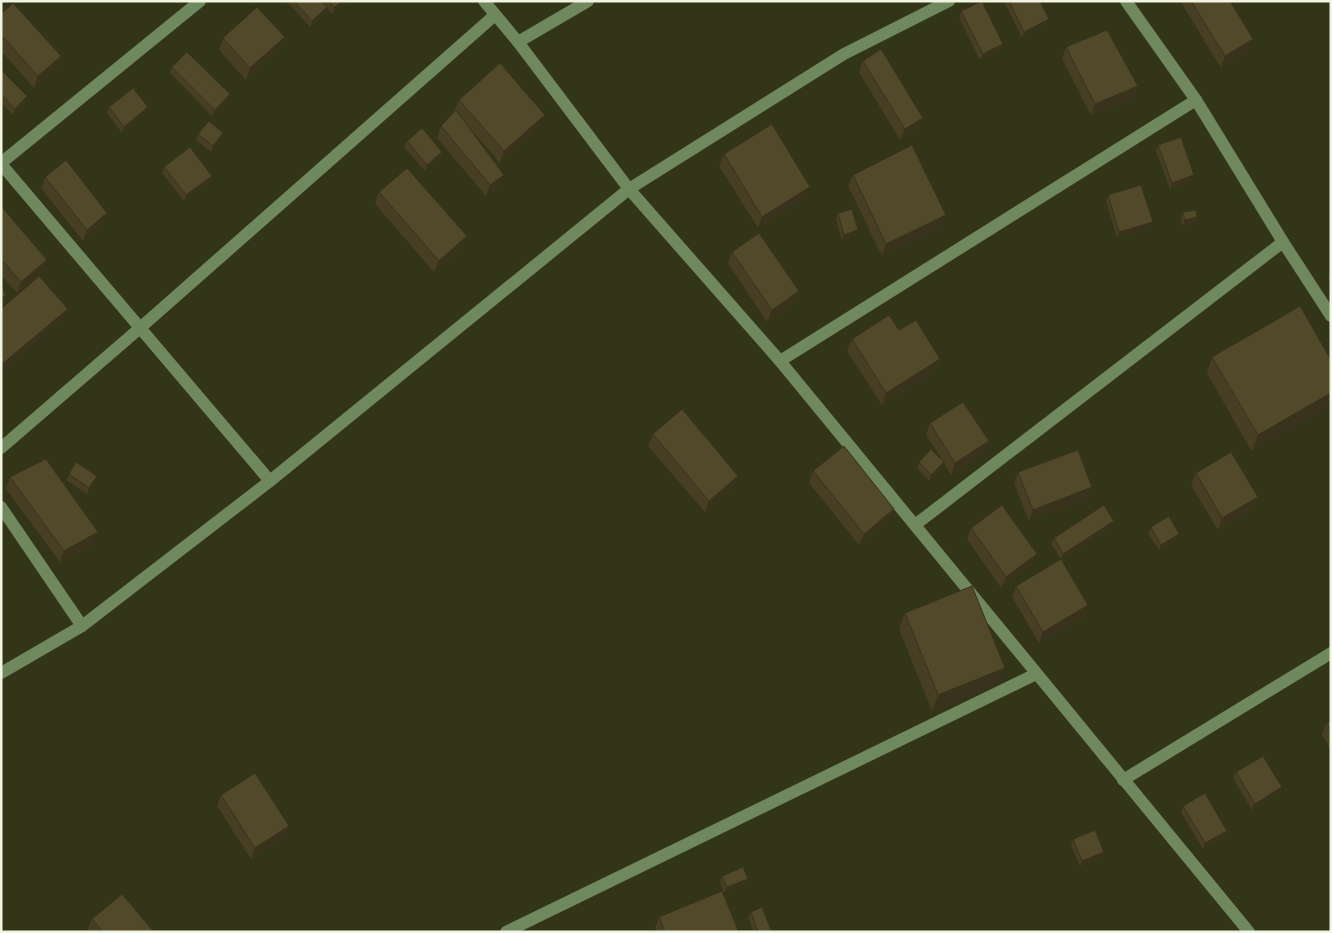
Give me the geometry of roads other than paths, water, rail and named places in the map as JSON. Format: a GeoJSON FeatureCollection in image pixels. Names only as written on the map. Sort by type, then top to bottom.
{"type":"FeatureCollection","features":[{"type":"Feature","properties":{"kind":"street"},"geometry":{"type":"LineString","coordinates":[[200,1],[1,164],[270,481]]}},
{"type":"Feature","properties":{"kind":"street"},"geometry":{"type":"LineString","coordinates":[[484,1],[518,42],[629,189],[780,361],[1248,932]]}},
{"type":"Feature","properties":{"kind":"street"},"geometry":{"type":"LineString","coordinates":[[518,42],[588,1]]}},
{"type":"Feature","properties":{"kind":"street"},"geometry":{"type":"LineString","coordinates":[[1,673],[82,626],[270,481],[629,189],[844,54],[949,1]]}},
{"type":"Feature","properties":{"kind":"street"},"geometry":{"type":"LineString","coordinates":[[1126,1],[1196,100],[1331,316]]}},
{"type":"Feature","properties":{"kind":"street"},"geometry":{"type":"LineString","coordinates":[[1,448],[140,328],[495,14]]}},
{"type":"Feature","properties":{"kind":"street"},"geometry":{"type":"LineString","coordinates":[[780,361],[1196,100]]}},
{"type":"Feature","properties":{"kind":"street"},"geometry":{"type":"LineString","coordinates":[[914,525],[1283,242]]}},
{"type":"Feature","properties":{"kind":"street"},"geometry":{"type":"LineString","coordinates":[[1,507],[82,626]]}},
{"type":"Feature","properties":{"kind":"street"},"geometry":{"type":"LineString","coordinates":[[1123,780],[1331,653]]}},
{"type":"Feature","properties":{"kind":"street"},"geometry":{"type":"LineString","coordinates":[[506,932],[1036,674]]}}]}
